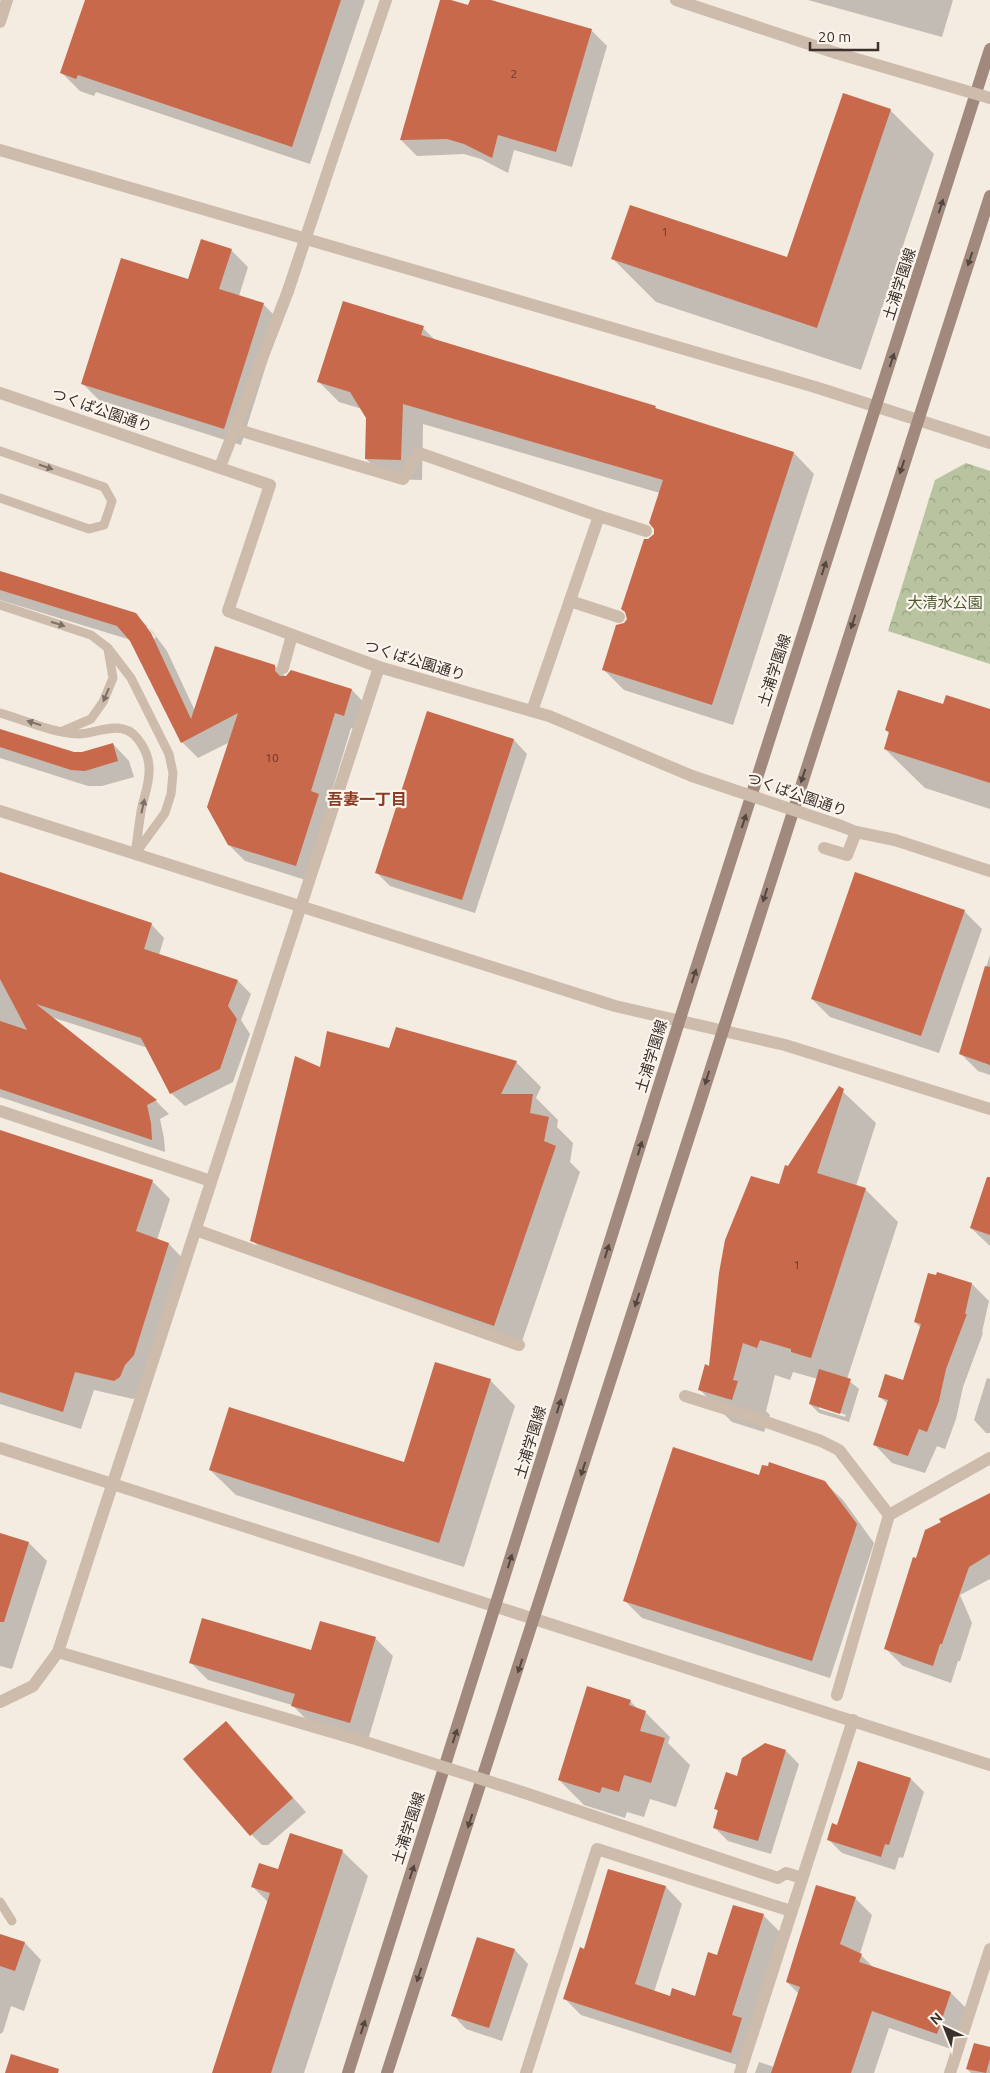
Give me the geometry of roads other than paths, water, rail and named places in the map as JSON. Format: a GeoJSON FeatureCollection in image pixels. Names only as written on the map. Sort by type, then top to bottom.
{"type":"FeatureCollection","features":[{"type":"Feature","properties":{"kind":"main road","name":"土浦学園線"},"geometry":{"type":"LineString","coordinates":[[348,2073],[679,1022],[990,49]]}},
{"type":"Feature","properties":{"kind":"main road"},"geometry":{"type":"LineString","coordinates":[[387,2073],[535,1620],[721,1031],[990,196]]}},
{"type":"Feature","properties":{"kind":"street"},"geometry":{"type":"LineString","coordinates":[[0,22],[7,0]]}},
{"type":"Feature","properties":{"kind":"street"},"geometry":{"type":"LineString","coordinates":[[220,467],[288,291],[386,0]]}},
{"type":"Feature","properties":{"kind":"street"},"geometry":{"type":"LineString","coordinates":[[676,0],[836,53],[990,98]]}},
{"type":"Feature","properties":{"kind":"street"},"geometry":{"type":"LineString","coordinates":[[0,150],[877,407],[990,443]]}},
{"type":"Feature","properties":{"kind":"street","name":"つくば公園通り"},"geometry":{"type":"LineString","coordinates":[[0,393],[270,485],[228,611],[379,667],[549,716],[692,776],[856,832],[895,840],[990,871]]}},
{"type":"Feature","properties":{"kind":"street"},"geometry":{"type":"LineString","coordinates":[[235,429],[372,465],[402,479],[419,453],[646,531]]}},
{"type":"Feature","properties":{"kind":"street"},"geometry":{"type":"LineString","coordinates":[[532,711],[599,516]]}},
{"type":"Feature","properties":{"kind":"street"},"geometry":{"type":"LineString","coordinates":[[570,601],[619,617]]}},
{"type":"Feature","properties":{"kind":"street"},"geometry":{"type":"LineString","coordinates":[[283,668],[292,635]]}},
{"type":"Feature","properties":{"kind":"street"},"geometry":{"type":"LineString","coordinates":[[0,1702],[33,1686],[58,1652],[379,667]]}},
{"type":"Feature","properties":{"kind":"street"},"geometry":{"type":"LineString","coordinates":[[0,811],[615,1006],[785,1045],[990,1109]]}},
{"type":"Feature","properties":{"kind":"street"},"geometry":{"type":"LineString","coordinates":[[824,848],[847,855],[856,832]]}},
{"type":"Feature","properties":{"kind":"street"},"geometry":{"type":"LineString","coordinates":[[0,1111],[211,1181]]}},
{"type":"Feature","properties":{"kind":"street"},"geometry":{"type":"LineString","coordinates":[[196,1230],[519,1344]]}},
{"type":"Feature","properties":{"kind":"street"},"geometry":{"type":"LineString","coordinates":[[686,1396],[821,1441],[839,1450],[889,1515]]}},
{"type":"Feature","properties":{"kind":"street"},"geometry":{"type":"LineString","coordinates":[[0,1448],[990,1765]]}},
{"type":"Feature","properties":{"kind":"street"},"geometry":{"type":"LineString","coordinates":[[837,1695],[889,1515],[990,1458]]}},
{"type":"Feature","properties":{"kind":"street"},"geometry":{"type":"LineString","coordinates":[[58,1652],[359,1740],[522,1792],[778,1878],[786,1873],[802,1878]]}},
{"type":"Feature","properties":{"kind":"street"},"geometry":{"type":"LineString","coordinates":[[740,2073],[853,1720]]}},
{"type":"Feature","properties":{"kind":"street"},"geometry":{"type":"LineString","coordinates":[[526,2073],[597,1849],[791,1911]]}},
{"type":"Feature","properties":{"kind":"street"},"geometry":{"type":"LineString","coordinates":[[950,2073],[990,1949]]}},
{"type":"Feature","properties":{"kind":"lane"},"geometry":{"type":"LineString","coordinates":[[0,451],[104,487],[112,501],[104,524],[89,529],[0,498]]}},
{"type":"Feature","properties":{"kind":"lane"},"geometry":{"type":"LineString","coordinates":[[0,605],[91,635],[108,648],[131,678],[169,754],[173,773],[171,794],[165,812],[135,854]]}},
{"type":"Feature","properties":{"kind":"lane"},"geometry":{"type":"LineString","coordinates":[[62,732],[91,719],[103,702],[113,678],[108,648]]}},
{"type":"Feature","properties":{"kind":"lane"},"geometry":{"type":"LineString","coordinates":[[0,713],[62,732],[79,734],[116,728],[125,729],[134,734],[145,752],[149,768],[147,792],[142,805],[135,854]]}},
{"type":"Feature","properties":{"kind":"lane"},"geometry":{"type":"LineString","coordinates":[[0,1902],[12,1921]]}},
{"type":"Feature","properties":{"kind":"district","name":"吾妻一丁目"},"geometry":{"type":"Point","coordinates":[367,799]}},
{"type":"Feature","properties":{"kind":"park label","name":"大清水公園"},"geometry":{"type":"Point","coordinates":[945,602]}}]}
